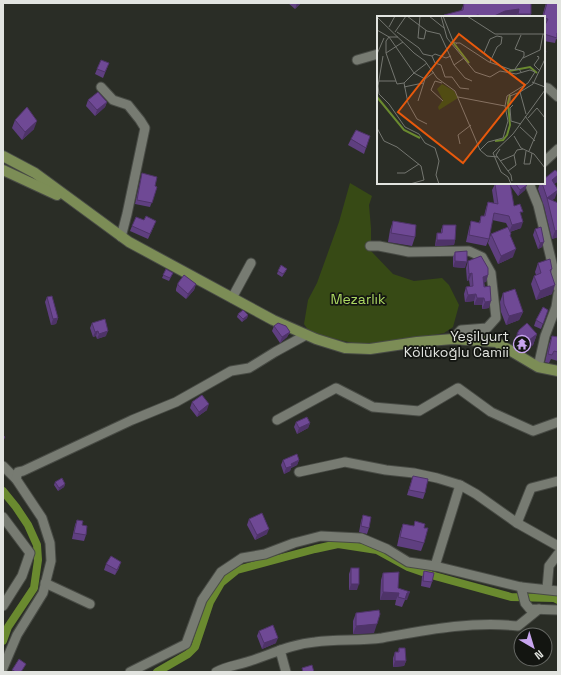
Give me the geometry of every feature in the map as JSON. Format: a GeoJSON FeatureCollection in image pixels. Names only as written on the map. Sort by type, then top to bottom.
{"type":"FeatureCollection","features":[{"type":"Feature","properties":{"kind":"main road"},"geometry":{"type":"LineString","coordinates":[[3,156],[35,173],[121,237],[273,320],[316,339],[345,348],[370,349],[417,342],[453,339],[496,342],[538,367],[558,372]]}},
{"type":"Feature","properties":{"kind":"main road"},"geometry":{"type":"LineString","coordinates":[[3,170],[76,204]]}},
{"type":"Feature","properties":{"kind":"street"},"geometry":{"type":"LineString","coordinates":[[357,60],[377,54]]}},
{"type":"Feature","properties":{"kind":"street"},"geometry":{"type":"LineString","coordinates":[[101,87],[113,100],[128,105],[145,128],[128,214],[121,237]]}},
{"type":"Feature","properties":{"kind":"street"},"geometry":{"type":"LineString","coordinates":[[545,87],[548,88],[558,97]]}},
{"type":"Feature","properties":{"kind":"street"},"geometry":{"type":"LineString","coordinates":[[545,161],[558,149]]}},
{"type":"Feature","properties":{"kind":"street"},"geometry":{"type":"LineString","coordinates":[[529,184],[538,205],[555,258],[558,288]]}},
{"type":"Feature","properties":{"kind":"street"},"geometry":{"type":"LineString","coordinates":[[370,246],[380,246],[409,252],[469,251],[482,257],[491,273],[496,318],[487,328],[461,330],[453,339]]}},
{"type":"Feature","properties":{"kind":"street"},"geometry":{"type":"LineString","coordinates":[[232,298],[251,263]]}},
{"type":"Feature","properties":{"kind":"street"},"geometry":{"type":"LineString","coordinates":[[538,367],[545,336],[556,307],[558,294]]}},
{"type":"Feature","properties":{"kind":"street"},"geometry":{"type":"LineString","coordinates":[[16,480],[18,472],[132,420],[176,402],[230,371],[249,368],[274,352],[306,335]]}},
{"type":"Feature","properties":{"kind":"street"},"geometry":{"type":"LineString","coordinates":[[277,420],[336,388],[373,407],[419,411],[458,388],[491,412],[533,431],[558,422]]}},
{"type":"Feature","properties":{"kind":"street"},"geometry":{"type":"LineString","coordinates":[[299,472],[345,462],[386,470],[414,473],[460,485],[517,522],[558,546]]}},
{"type":"Feature","properties":{"kind":"street"},"geometry":{"type":"LineString","coordinates":[[3,466],[16,480],[42,518],[50,543],[51,561],[43,593],[17,635],[3,668]]}},
{"type":"Feature","properties":{"kind":"street"},"geometry":{"type":"LineString","coordinates":[[517,522],[531,488],[558,481]]}},
{"type":"Feature","properties":{"kind":"street"},"geometry":{"type":"LineString","coordinates":[[435,566],[460,485]]}},
{"type":"Feature","properties":{"kind":"street"},"geometry":{"type":"LineString","coordinates":[[3,517],[30,553],[22,576],[3,606]]}},
{"type":"Feature","properties":{"kind":"street"},"geometry":{"type":"LineString","coordinates":[[130,672],[186,644],[202,600],[221,572],[242,558],[265,554],[294,543],[322,536],[361,538],[387,549],[408,562],[435,566],[522,590],[558,590]]}},
{"type":"Feature","properties":{"kind":"street"},"geometry":{"type":"LineString","coordinates":[[547,589],[548,566],[558,554]]}},
{"type":"Feature","properties":{"kind":"street"},"geometry":{"type":"LineString","coordinates":[[46,583],[90,604]]}},
{"type":"Feature","properties":{"kind":"street"},"geometry":{"type":"LineString","coordinates":[[522,590],[525,603],[530,609],[558,610]]}},
{"type":"Feature","properties":{"kind":"street"},"geometry":{"type":"LineString","coordinates":[[216,672],[222,668],[250,661],[280,650],[314,642],[380,638],[443,627],[496,624],[518,626],[539,609]]}},
{"type":"Feature","properties":{"kind":"street"},"geometry":{"type":"LineString","coordinates":[[280,650],[286,672]]}},
{"type":"Feature","properties":{"kind":"green space","name":"Mezarlık"},"geometry":{"type":"Polygon","coordinates":[[[350,183],[372,196],[369,205],[371,251],[393,274],[414,281],[442,278],[449,285],[459,305],[453,327],[444,333],[386,344],[353,343],[318,335],[308,330],[304,324],[308,300],[317,283],[339,222],[350,183]]]}},
{"type":"Feature","properties":{"kind":"building"},"geometry":{"type":"Polygon","coordinates":[[[464,3],[531,3],[531,14],[518,14],[519,9],[505,11],[494,16],[444,16],[463,10],[464,3]]]}},
{"type":"Feature","properties":{"kind":"building"},"geometry":{"type":"Polygon","coordinates":[[[547,3],[558,3],[557,38],[545,34],[545,25],[548,19],[543,16],[547,3]]]}},
{"type":"Feature","properties":{"kind":"building"},"geometry":{"type":"Polygon","coordinates":[[[101,60],[109,63],[105,72],[97,69],[101,60]]]}},
{"type":"Feature","properties":{"kind":"building"},"geometry":{"type":"Polygon","coordinates":[[[98,92],[107,102],[97,110],[88,100],[98,92]]]}},
{"type":"Feature","properties":{"kind":"building"},"geometry":{"type":"Polygon","coordinates":[[[27,107],[37,121],[25,132],[15,120],[27,107]]]}},
{"type":"Feature","properties":{"kind":"building"},"geometry":{"type":"Polygon","coordinates":[[[356,130],[370,136],[366,148],[351,139],[356,130]]]}},
{"type":"Feature","properties":{"kind":"building"},"geometry":{"type":"Polygon","coordinates":[[[555,170],[558,172],[558,175],[552,180],[558,190],[547,198],[542,184],[545,184],[545,178],[555,170]]]}},
{"type":"Feature","properties":{"kind":"building"},"geometry":{"type":"Polygon","coordinates":[[[142,173],[157,177],[155,186],[157,187],[152,203],[137,200],[142,173]]]}},
{"type":"Feature","properties":{"kind":"building"},"geometry":{"type":"Polygon","coordinates":[[[495,184],[510,184],[514,206],[520,204],[523,212],[520,212],[523,222],[512,225],[509,216],[494,213],[489,239],[469,235],[471,221],[480,223],[481,216],[485,216],[488,202],[498,204],[495,184]]]}},
{"type":"Feature","properties":{"kind":"building"},"geometry":{"type":"Polygon","coordinates":[[[516,184],[527,184],[527,185],[520,190],[516,184]]]}},
{"type":"Feature","properties":{"kind":"building"},"geometry":{"type":"Polygon","coordinates":[[[547,198],[558,203],[558,230],[555,231],[547,198]]]}},
{"type":"Feature","properties":{"kind":"building"},"geometry":{"type":"Polygon","coordinates":[[[146,216],[156,221],[150,234],[132,226],[136,217],[144,220],[146,216]]]}},
{"type":"Feature","properties":{"kind":"building"},"geometry":{"type":"Polygon","coordinates":[[[393,221],[416,225],[415,237],[391,233],[393,221]]]}},
{"type":"Feature","properties":{"kind":"building"},"geometry":{"type":"Polygon","coordinates":[[[443,225],[456,225],[455,240],[437,240],[437,233],[442,233],[443,225]]]}},
{"type":"Feature","properties":{"kind":"building"},"geometry":{"type":"Polygon","coordinates":[[[508,227],[516,249],[501,256],[491,234],[508,227]]]}},
{"type":"Feature","properties":{"kind":"building"},"geometry":{"type":"Polygon","coordinates":[[[541,227],[544,242],[540,243],[535,229],[541,227]]]}},
{"type":"Feature","properties":{"kind":"building"},"geometry":{"type":"Polygon","coordinates":[[[467,251],[467,262],[455,261],[455,252],[467,251]]]}},
{"type":"Feature","properties":{"kind":"building"},"geometry":{"type":"Polygon","coordinates":[[[481,256],[488,268],[488,275],[483,277],[484,287],[490,286],[491,301],[485,302],[484,298],[477,298],[476,294],[468,295],[466,287],[473,286],[472,273],[469,274],[468,261],[481,256]]]}},
{"type":"Feature","properties":{"kind":"building"},"geometry":{"type":"Polygon","coordinates":[[[550,259],[552,269],[550,270],[555,285],[540,291],[534,276],[541,273],[538,263],[550,259]]]}},
{"type":"Feature","properties":{"kind":"building"},"geometry":{"type":"Polygon","coordinates":[[[281,265],[287,269],[283,274],[278,271],[281,265]]]}},
{"type":"Feature","properties":{"kind":"building"},"geometry":{"type":"Polygon","coordinates":[[[166,269],[173,273],[170,278],[163,275],[166,269]]]}},
{"type":"Feature","properties":{"kind":"building"},"geometry":{"type":"Polygon","coordinates":[[[184,275],[196,284],[188,294],[178,285],[184,275]]]}},
{"type":"Feature","properties":{"kind":"building"},"geometry":{"type":"Polygon","coordinates":[[[515,289],[523,312],[509,316],[504,304],[503,293],[515,289]]]}},
{"type":"Feature","properties":{"kind":"building"},"geometry":{"type":"Polygon","coordinates":[[[52,296],[58,318],[53,319],[47,297],[52,296]]]}},
{"type":"Feature","properties":{"kind":"building"},"geometry":{"type":"Polygon","coordinates":[[[543,307],[548,310],[543,324],[536,320],[543,307]]]}},
{"type":"Feature","properties":{"kind":"building"},"geometry":{"type":"Polygon","coordinates":[[[243,310],[248,315],[243,319],[238,314],[243,310]]]}},
{"type":"Feature","properties":{"kind":"building"},"geometry":{"type":"Polygon","coordinates":[[[105,319],[108,331],[99,334],[98,331],[95,332],[92,323],[105,319]]]}},
{"type":"Feature","properties":{"kind":"building"},"geometry":{"type":"Polygon","coordinates":[[[278,323],[286,326],[290,332],[282,337],[274,326],[278,323]]]}},
{"type":"Feature","properties":{"kind":"building"},"geometry":{"type":"Polygon","coordinates":[[[527,323],[537,334],[529,340],[517,334],[519,330],[527,323]]]}},
{"type":"Feature","properties":{"kind":"building"},"geometry":{"type":"Polygon","coordinates":[[[552,336],[558,337],[558,352],[554,351],[552,355],[548,354],[552,336]]]}},
{"type":"Feature","properties":{"kind":"building"},"geometry":{"type":"Polygon","coordinates":[[[202,395],[209,404],[199,412],[192,402],[202,395]]]}},
{"type":"Feature","properties":{"kind":"building"},"geometry":{"type":"Polygon","coordinates":[[[307,417],[310,423],[299,428],[296,422],[307,417]]]}},
{"type":"Feature","properties":{"kind":"building"},"geometry":{"type":"Polygon","coordinates":[[[297,454],[299,460],[291,464],[292,466],[286,468],[283,460],[297,454]]]}},
{"type":"Feature","properties":{"kind":"building"},"geometry":{"type":"Polygon","coordinates":[[[413,476],[428,479],[425,493],[409,490],[413,476]]]}},
{"type":"Feature","properties":{"kind":"building"},"geometry":{"type":"Polygon","coordinates":[[[62,478],[65,484],[59,488],[55,482],[62,478]]]}},
{"type":"Feature","properties":{"kind":"building"},"geometry":{"type":"Polygon","coordinates":[[[262,513],[269,529],[257,535],[249,519],[262,513]]]}},
{"type":"Feature","properties":{"kind":"building"},"geometry":{"type":"Polygon","coordinates":[[[363,515],[371,517],[369,528],[361,526],[363,515]]]}},
{"type":"Feature","properties":{"kind":"building"},"geometry":{"type":"Polygon","coordinates":[[[77,520],[83,521],[82,525],[87,526],[86,535],[74,533],[77,520]]]}},
{"type":"Feature","properties":{"kind":"building"},"geometry":{"type":"Polygon","coordinates":[[[415,521],[425,524],[424,528],[428,528],[424,543],[400,537],[403,524],[414,526],[415,521]]]}},
{"type":"Feature","properties":{"kind":"building"},"geometry":{"type":"Polygon","coordinates":[[[111,556],[121,562],[117,570],[106,564],[111,556]]]}},
{"type":"Feature","properties":{"kind":"building"},"geometry":{"type":"Polygon","coordinates":[[[351,568],[359,568],[359,584],[351,584],[351,568]]]}},
{"type":"Feature","properties":{"kind":"building"},"geometry":{"type":"Polygon","coordinates":[[[424,571],[434,573],[432,582],[423,581],[424,571]]]}},
{"type":"Feature","properties":{"kind":"building"},"geometry":{"type":"Polygon","coordinates":[[[399,572],[398,588],[410,592],[407,593],[405,599],[398,597],[399,593],[383,592],[383,573],[399,572]]]}},
{"type":"Feature","properties":{"kind":"building"},"geometry":{"type":"Polygon","coordinates":[[[379,610],[380,614],[377,624],[356,626],[356,613],[379,610]]]}},
{"type":"Feature","properties":{"kind":"building"},"geometry":{"type":"Polygon","coordinates":[[[273,625],[278,638],[264,643],[259,631],[273,625]]]}},
{"type":"Feature","properties":{"kind":"building"},"geometry":{"type":"Polygon","coordinates":[[[399,648],[405,648],[406,661],[395,661],[395,652],[399,652],[399,648]]]}},
{"type":"Feature","properties":{"kind":"building"},"geometry":{"type":"Polygon","coordinates":[[[19,659],[26,664],[21,672],[16,672],[12,670],[19,659]]]}},
{"type":"Feature","properties":{"kind":"building"},"geometry":{"type":"Polygon","coordinates":[[[312,665],[314,672],[303,672],[302,668],[312,665]]]}},
{"type":"Feature","properties":{"kind":"waterway"},"geometry":{"type":"LineString","coordinates":[[3,491],[28,525],[37,545],[38,560],[34,588],[8,627],[3,641]]}},
{"type":"Feature","properties":{"kind":"waterway"},"geometry":{"type":"LineString","coordinates":[[157,672],[188,654],[195,647],[210,602],[221,583],[237,570],[338,544],[377,550],[408,567],[431,575],[511,597],[554,598],[558,600]]}},
{"type":"Feature","properties":{"kind":"place","name":"Yeşilyurt Kölükoğlu Camii"},"geometry":{"type":"Point","coordinates":[522,344]}}]}
